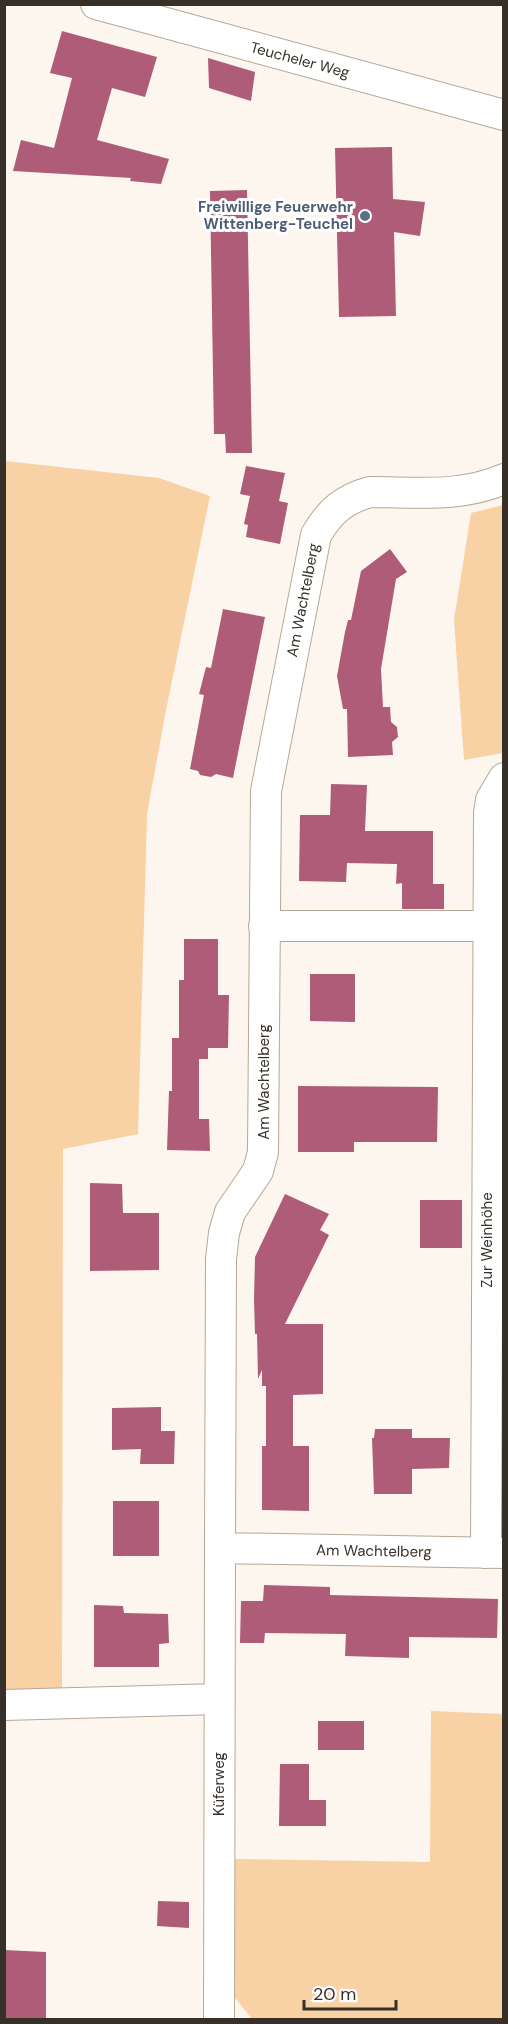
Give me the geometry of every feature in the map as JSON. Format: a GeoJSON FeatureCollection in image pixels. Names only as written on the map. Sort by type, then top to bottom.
{"type":"FeatureCollection","features":[{"type":"Feature","properties":{"kind":"street","name":"Teucheler Weg"},"geometry":{"type":"LineString","coordinates":[[96,4],[504,115]]}},
{"type":"Feature","properties":{"kind":"street","name":"Am Wachtelberg"},"geometry":{"type":"LineString","coordinates":[[495,1553],[220,1548],[221,1259],[224,1233],[230,1212],[258,1171],[263,1152],[266,791],[313,550],[320,529],[332,511],[343,502],[370,492],[467,491],[504,479]]}},
{"type":"Feature","properties":{"kind":"street","name":"Zur Weinhöhe"},"geometry":{"type":"LineString","coordinates":[[495,1553],[488,926],[489,813],[492,800],[504,778]]}},
{"type":"Feature","properties":{"kind":"street"},"geometry":{"type":"LineString","coordinates":[[264,926],[488,926]]}},
{"type":"Feature","properties":{"kind":"street","name":"Küferweg"},"geometry":{"type":"LineString","coordinates":[[219,2019],[220,1548]]}},
{"type":"Feature","properties":{"kind":"street"},"geometry":{"type":"LineString","coordinates":[[4,1705],[219,1699]]}},
{"type":"Feature","properties":{"kind":"shaded area"},"geometry":{"type":"Polygon","coordinates":[[[5,461],[159,478],[210,496],[147,814],[138,1134],[63,1149],[62,1690],[5,1690],[5,461]]]}},
{"type":"Feature","properties":{"kind":"shaded area"},"geometry":{"type":"Polygon","coordinates":[[[503,505],[503,753],[464,760],[454,620],[471,513],[503,505]]]}},
{"type":"Feature","properties":{"kind":"shaded area"},"geometry":{"type":"Polygon","coordinates":[[[431,1711],[503,1714],[503,2019],[252,2019],[232,1994],[235,1859],[430,1862],[431,1711]]]}},
{"type":"Feature","properties":{"kind":"building"},"geometry":{"type":"Polygon","coordinates":[[[62,31],[157,57],[145,97],[112,88],[97,140],[169,159],[161,184],[130,181],[131,178],[13,171],[21,140],[54,148],[72,78],[50,73],[62,31]]]}},
{"type":"Feature","properties":{"kind":"building"},"geometry":{"type":"Polygon","coordinates":[[[208,58],[255,72],[251,101],[209,88],[208,58]]]}},
{"type":"Feature","properties":{"kind":"building","name":"Freiwillige Feuerwehr Wittenberg-Teuchel"},"geometry":{"type":"Polygon","coordinates":[[[392,147],[393,199],[425,202],[420,236],[394,232],[396,316],[339,317],[335,148],[392,147]]]}},
{"type":"Feature","properties":{"kind":"building","name":"Freiwillige Feuerwehr Wittenberg-Teuchel"},"geometry":{"type":"Polygon","coordinates":[[[247,190],[252,453],[226,453],[225,434],[214,434],[210,191],[247,190]]]}},
{"type":"Feature","properties":{"kind":"building"},"geometry":{"type":"Polygon","coordinates":[[[246,466],[285,473],[279,501],[288,503],[280,544],[246,537],[248,525],[244,524],[250,496],[240,494],[246,466]]]}},
{"type":"Feature","properties":{"kind":"building"},"geometry":{"type":"Polygon","coordinates":[[[390,549],[407,572],[396,579],[381,669],[383,707],[390,707],[391,722],[397,727],[398,737],[392,742],[393,755],[348,757],[347,709],[343,709],[337,676],[345,632],[348,620],[351,620],[361,571],[390,549]]]}},
{"type":"Feature","properties":{"kind":"building"},"geometry":{"type":"Polygon","coordinates":[[[223,609],[265,617],[233,778],[216,774],[211,777],[200,775],[198,771],[190,769],[204,695],[199,694],[206,667],[211,668],[223,609]]]}},
{"type":"Feature","properties":{"kind":"building"},"geometry":{"type":"Polygon","coordinates":[[[331,784],[367,785],[365,831],[433,831],[433,884],[444,884],[444,909],[402,909],[402,883],[396,884],[397,864],[347,863],[346,882],[299,881],[300,815],[330,815],[331,784]]]}},
{"type":"Feature","properties":{"kind":"building"},"geometry":{"type":"Polygon","coordinates":[[[184,939],[218,939],[218,995],[229,995],[228,1048],[208,1048],[208,1059],[199,1059],[199,1119],[209,1119],[210,1151],[167,1150],[169,1091],[172,1091],[172,1038],[179,1038],[179,980],[184,980],[184,939]]]}},
{"type":"Feature","properties":{"kind":"building"},"geometry":{"type":"Polygon","coordinates":[[[310,974],[355,974],[355,1022],[310,1021],[310,974]]]}},
{"type":"Feature","properties":{"kind":"building"},"geometry":{"type":"Polygon","coordinates":[[[298,1086],[438,1087],[437,1142],[354,1142],[354,1152],[298,1152],[298,1086]]]}},
{"type":"Feature","properties":{"kind":"building"},"geometry":{"type":"Polygon","coordinates":[[[90,1183],[122,1184],[123,1213],[159,1213],[159,1270],[90,1271],[90,1183]]]}},
{"type":"Feature","properties":{"kind":"building"},"geometry":{"type":"Polygon","coordinates":[[[285,1194],[329,1214],[320,1230],[329,1235],[285,1324],[323,1324],[323,1394],[293,1395],[293,1446],[309,1446],[309,1511],[262,1510],[262,1446],[266,1446],[266,1386],[262,1386],[262,1370],[258,1379],[254,1299],[255,1257],[285,1194]]]}},
{"type":"Feature","properties":{"kind":"building"},"geometry":{"type":"Polygon","coordinates":[[[420,1200],[462,1200],[462,1248],[420,1248],[420,1200]]]}},
{"type":"Feature","properties":{"kind":"building"},"geometry":{"type":"Polygon","coordinates":[[[161,1407],[161,1431],[175,1431],[174,1464],[140,1464],[141,1449],[112,1450],[112,1408],[161,1407]]]}},
{"type":"Feature","properties":{"kind":"building"},"geometry":{"type":"Polygon","coordinates":[[[375,1429],[412,1429],[412,1438],[450,1438],[449,1468],[412,1469],[412,1494],[374,1494],[372,1438],[374,1438],[375,1429]]]}},
{"type":"Feature","properties":{"kind":"building"},"geometry":{"type":"Polygon","coordinates":[[[113,1501],[159,1501],[159,1556],[113,1556],[113,1501]]]}},
{"type":"Feature","properties":{"kind":"building"},"geometry":{"type":"Polygon","coordinates":[[[264,1585],[330,1587],[330,1595],[498,1599],[497,1638],[409,1637],[409,1658],[345,1656],[346,1634],[265,1633],[264,1643],[240,1643],[241,1601],[263,1601],[264,1585]]]}},
{"type":"Feature","properties":{"kind":"building"},"geometry":{"type":"Polygon","coordinates":[[[94,1605],[123,1606],[124,1613],[168,1614],[169,1643],[159,1644],[159,1667],[94,1667],[94,1605]]]}},
{"type":"Feature","properties":{"kind":"building"},"geometry":{"type":"Polygon","coordinates":[[[318,1721],[364,1721],[364,1750],[318,1750],[318,1721]]]}},
{"type":"Feature","properties":{"kind":"building"},"geometry":{"type":"Polygon","coordinates":[[[280,1764],[309,1764],[309,1800],[326,1800],[326,1826],[279,1826],[280,1764]]]}},
{"type":"Feature","properties":{"kind":"building"},"geometry":{"type":"Polygon","coordinates":[[[158,1901],[189,1902],[189,1928],[157,1926],[158,1901]]]}},
{"type":"Feature","properties":{"kind":"building"},"geometry":{"type":"Polygon","coordinates":[[[4,1950],[46,1952],[46,2019],[4,2019],[4,1950]]]}},
{"type":"Feature","properties":{"kind":"place","name":"Freiwillige Feuerwehr Wittenberg-Teuchel"},"geometry":{"type":"Point","coordinates":[365,216]}}]}
